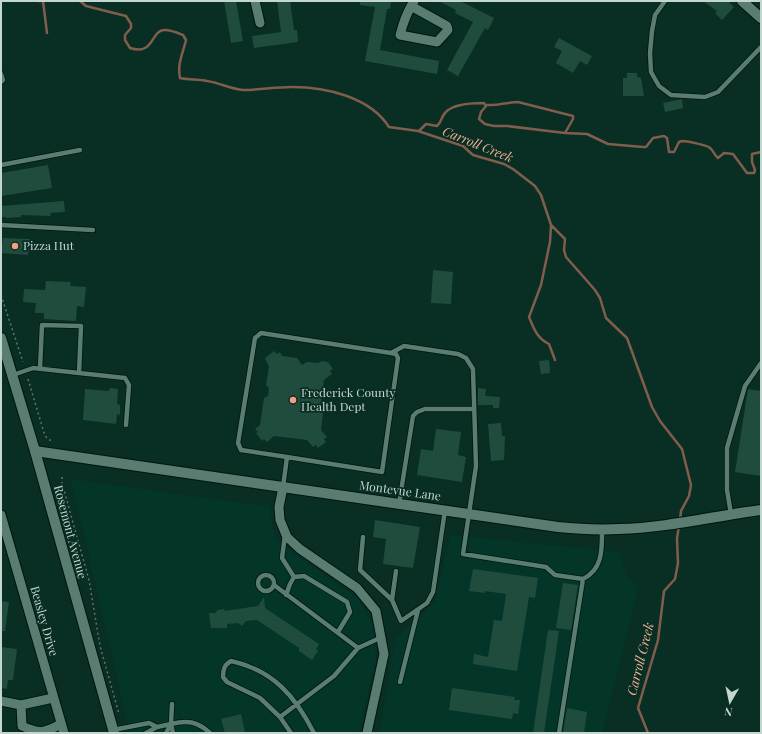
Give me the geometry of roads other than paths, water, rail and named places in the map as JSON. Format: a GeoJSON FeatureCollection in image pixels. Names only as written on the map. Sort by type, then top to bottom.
{"type":"FeatureCollection","features":[{"type":"Feature","properties":{"kind":"street"},"geometry":{"type":"LineString","coordinates":[[255,1],[260,23]]}},
{"type":"Feature","properties":{"kind":"street"},"geometry":{"type":"LineString","coordinates":[[742,1],[761,18]]}},
{"type":"Feature","properties":{"kind":"street"},"geometry":{"type":"LineString","coordinates":[[412,3],[447,26],[448,30],[437,42],[400,35],[405,16],[412,3]]}},
{"type":"Feature","properties":{"kind":"street","name":"Rosemont Avenue"},"geometry":{"type":"LineString","coordinates":[[1,338],[35,451],[113,731]]}},
{"type":"Feature","properties":{"kind":"street","name":"Montevue Lane"},"geometry":{"type":"LineString","coordinates":[[35,451],[558,527],[620,529],[697,520],[761,510]]}},
{"type":"Feature","properties":{"kind":"street"},"geometry":{"type":"LineString","coordinates":[[283,487],[279,507],[280,520],[287,537],[300,548],[357,588],[376,611],[384,654],[368,733]]}},
{"type":"Feature","properties":{"kind":"street","name":"Beasley Drive"},"geometry":{"type":"LineString","coordinates":[[1,515],[64,733]]}},
{"type":"Feature","properties":{"kind":"street"},"geometry":{"type":"LineString","coordinates":[[1,701],[21,705],[54,698]]}},
{"type":"Feature","properties":{"kind":"street"},"geometry":{"type":"LineString","coordinates":[[21,705],[22,726],[34,732],[46,732],[61,724]]}},
{"type":"Feature","properties":{"kind":"lane"},"geometry":{"type":"LineString","coordinates":[[665,1],[655,15],[652,31],[650,65],[651,72],[659,86],[671,95],[704,97],[718,92],[761,47]]}},
{"type":"Feature","properties":{"kind":"lane"},"geometry":{"type":"LineString","coordinates":[[1,74],[3,80],[1,82]]}},
{"type":"Feature","properties":{"kind":"lane"},"geometry":{"type":"LineString","coordinates":[[1,165],[80,150]]}},
{"type":"Feature","properties":{"kind":"lane"},"geometry":{"type":"LineString","coordinates":[[1,225],[93,230]]}},
{"type":"Feature","properties":{"kind":"lane"},"geometry":{"type":"LineString","coordinates":[[40,368],[42,325],[81,326],[79,373]]}},
{"type":"Feature","properties":{"kind":"lane"},"geometry":{"type":"LineString","coordinates":[[261,333],[390,353],[396,354],[398,358],[382,472],[241,450],[238,443],[255,338],[261,333]]}},
{"type":"Feature","properties":{"kind":"lane"},"geometry":{"type":"LineString","coordinates":[[390,353],[404,346],[458,354],[466,358],[473,369],[476,466],[463,554],[546,567],[555,575],[583,579]]}},
{"type":"Feature","properties":{"kind":"lane"},"geometry":{"type":"LineString","coordinates":[[731,514],[727,490],[727,448],[746,386],[761,363]]}},
{"type":"Feature","properties":{"kind":"lane"},"geometry":{"type":"LineString","coordinates":[[12,376],[28,369],[40,368],[120,377],[128,381],[129,385],[126,425]]}},
{"type":"Feature","properties":{"kind":"lane"},"geometry":{"type":"LineString","coordinates":[[399,504],[413,416],[417,412],[425,409],[474,409]]}},
{"type":"Feature","properties":{"kind":"lane"},"geometry":{"type":"LineString","coordinates":[[283,487],[287,457]]}},
{"type":"Feature","properties":{"kind":"lane"},"geometry":{"type":"LineString","coordinates":[[363,537],[360,570],[392,600],[401,621],[427,603],[433,592],[445,510]]}},
{"type":"Feature","properties":{"kind":"lane"},"geometry":{"type":"LineString","coordinates":[[559,733],[583,579],[597,567],[601,556],[602,529]]}},
{"type":"Feature","properties":{"kind":"lane"},"geometry":{"type":"LineString","coordinates":[[286,533],[282,558],[294,577]]}},
{"type":"Feature","properties":{"kind":"lane"},"geometry":{"type":"LineString","coordinates":[[392,600],[396,571]]}},
{"type":"Feature","properties":{"kind":"lane"},"geometry":{"type":"LineString","coordinates":[[294,577],[299,576],[310,578],[347,602],[350,612],[338,632]]}},
{"type":"Feature","properties":{"kind":"lane"},"geometry":{"type":"LineString","coordinates":[[286,595],[294,577]]}},
{"type":"Feature","properties":{"kind":"lane"},"geometry":{"type":"LineString","coordinates":[[274,585],[358,648]]}},
{"type":"Feature","properties":{"kind":"lane"},"geometry":{"type":"LineString","coordinates":[[400,682],[418,610]]}},
{"type":"Feature","properties":{"kind":"lane"},"geometry":{"type":"LineString","coordinates":[[280,717],[334,676],[358,648],[382,637]]}},
{"type":"Feature","properties":{"kind":"lane"},"geometry":{"type":"LineString","coordinates":[[291,733],[280,717],[260,698],[227,682],[223,677],[223,671],[226,664],[231,661],[245,664],[268,676],[286,690],[297,704],[314,733]]}},
{"type":"Feature","properties":{"kind":"lane"},"geometry":{"type":"LineString","coordinates":[[172,704],[171,724],[173,733]]}},
{"type":"Feature","properties":{"kind":"lane"},"geometry":{"type":"LineString","coordinates":[[146,733],[157,727],[187,720],[204,731],[210,733]]}},
{"type":"Feature","properties":{"kind":"lane"},"geometry":{"type":"LineString","coordinates":[[113,731],[149,723],[157,727]]}},
{"type":"Feature","properties":{"kind":"lane"},"geometry":{"type":"LineString","coordinates":[[166,733],[171,724]]}},
{"type":"Feature","properties":{"kind":"waterway","name":"Carroll Creek"},"geometry":{"type":"LineString","coordinates":[[38,1],[43,1]]}},
{"type":"Feature","properties":{"kind":"waterway"},"geometry":{"type":"LineString","coordinates":[[43,1],[47,33]]}},
{"type":"Feature","properties":{"kind":"waterway","name":"Carroll Creek"},"geometry":{"type":"LineString","coordinates":[[80,1],[86,6],[126,16],[131,24],[131,28],[125,35],[125,40],[130,48],[138,50],[144,49],[160,31],[170,30],[183,35],[186,40],[180,63],[180,78],[207,81],[243,90],[305,87],[333,92],[359,101],[371,108],[389,127],[418,131],[463,146],[473,155],[504,164],[535,186],[541,195],[551,225],[565,239],[564,250],[566,257],[595,290],[600,298],[606,318],[627,338],[652,407],[660,421],[682,449],[691,485],[689,496],[681,511],[680,520]]}},
{"type":"Feature","properties":{"kind":"waterway"},"geometry":{"type":"LineString","coordinates":[[487,105],[518,102],[573,116],[573,119],[565,133]]}},
{"type":"Feature","properties":{"kind":"waterway"},"geometry":{"type":"LineString","coordinates":[[419,131],[426,124],[437,126],[448,110],[463,105],[484,103],[486,106],[481,112],[479,119],[485,124],[587,134],[608,144],[643,147],[646,147],[653,138],[664,136],[667,138],[669,152],[674,152],[679,142],[682,141],[701,144],[710,148],[718,158],[724,153],[733,154],[747,173],[754,173],[755,170],[752,162],[752,154],[761,152]]}},
{"type":"Feature","properties":{"kind":"waterway"},"geometry":{"type":"LineString","coordinates":[[551,226],[550,242],[541,285],[529,317],[539,336],[549,344],[555,360]]}},
{"type":"Feature","properties":{"kind":"waterway","name":"Carroll Creek"},"geometry":{"type":"LineString","coordinates":[[648,733],[638,708],[658,640],[664,591],[675,579],[678,563],[677,539],[679,525]]}},
{"type":"Feature","properties":{"kind":"place","name":"Pizza Hut"},"geometry":{"type":"Point","coordinates":[15,246]}},
{"type":"Feature","properties":{"kind":"place","name":"Frederick County Health Dept"},"geometry":{"type":"Point","coordinates":[293,400]}}]}
